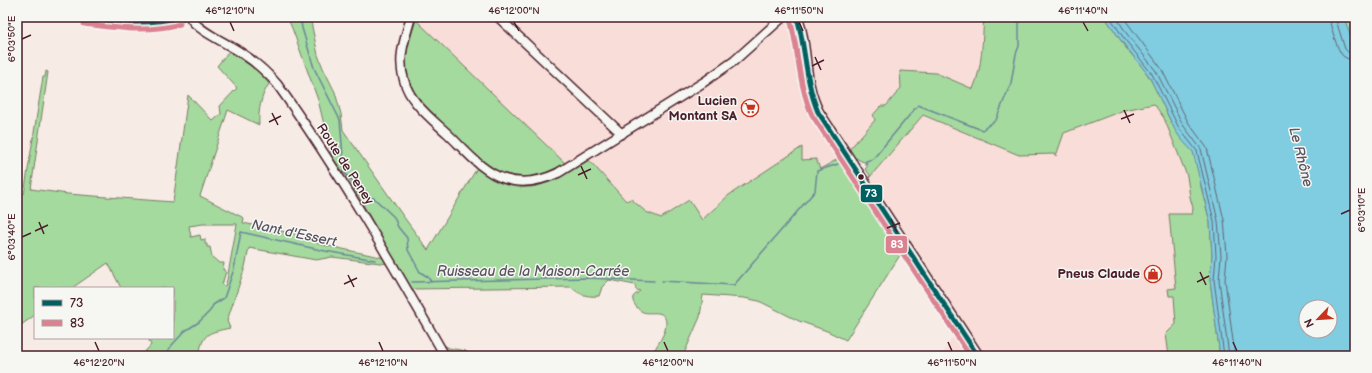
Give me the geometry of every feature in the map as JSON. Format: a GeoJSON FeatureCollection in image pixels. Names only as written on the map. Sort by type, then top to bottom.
{"type":"FeatureCollection","features":[{"type":"Feature","properties":{"kind":"main road"},"geometry":{"type":"LineString","coordinates":[[85,17],[142,23],[159,22],[178,17]]}},
{"type":"Feature","properties":{"kind":"main road"},"geometry":{"type":"LineString","coordinates":[[797,17],[807,81],[813,102],[818,112],[978,356]]}},
{"type":"Feature","properties":{"kind":"street","name":"Route de Peney"},"geometry":{"type":"LineString","coordinates":[[190,17],[196,25],[241,52],[256,63],[277,84],[360,209],[390,258],[445,356]]}},
{"type":"Feature","properties":{"kind":"street"},"geometry":{"type":"LineString","coordinates":[[411,17],[401,55],[402,74],[409,91],[417,104],[479,163],[495,175],[521,182],[533,182],[558,173],[683,96],[719,72],[743,53],[782,17]]}},
{"type":"Feature","properties":{"kind":"street"},"geometry":{"type":"LineString","coordinates":[[498,17],[622,134]]}},
{"type":"Feature","properties":{"kind":"shaded area"},"geometry":{"type":"Polygon","coordinates":[[[405,17],[984,17],[979,76],[973,89],[936,73],[900,71],[901,88],[886,106],[881,106],[873,115],[875,120],[849,151],[868,179],[923,115],[1019,155],[1056,155],[1064,133],[1124,110],[1154,104],[1164,118],[1187,176],[1193,208],[1192,214],[1170,214],[1176,288],[1168,289],[1174,296],[1176,324],[1166,334],[1169,356],[942,356],[955,332],[840,158],[820,169],[816,159],[802,161],[802,148],[729,195],[702,220],[689,200],[661,218],[646,212],[631,199],[626,201],[589,160],[565,175],[538,186],[519,187],[501,183],[477,168],[417,111],[403,91],[397,76],[395,59],[396,48],[405,17]]]}},
{"type":"Feature","properties":{"kind":"green space"},"geometry":{"type":"Polygon","coordinates":[[[287,17],[310,17],[318,55],[335,92],[341,114],[343,130],[428,250],[477,168],[507,185],[521,187],[547,183],[589,160],[626,201],[631,199],[646,212],[661,218],[689,200],[702,220],[729,195],[802,147],[802,160],[816,159],[820,169],[840,158],[902,252],[846,340],[827,331],[799,321],[759,301],[744,298],[703,295],[700,317],[683,356],[651,356],[665,331],[666,322],[663,315],[660,313],[646,313],[639,310],[633,301],[633,297],[640,291],[636,290],[635,285],[609,280],[602,287],[599,296],[587,296],[577,292],[571,287],[411,289],[349,180],[332,157],[318,100],[287,17]]]}},
{"type":"Feature","properties":{"kind":"green space"},"geometry":{"type":"Polygon","coordinates":[[[984,17],[1105,17],[1126,48],[1144,69],[1154,85],[1176,131],[1187,145],[1196,144],[1201,187],[1210,222],[1212,256],[1210,280],[1220,356],[1169,356],[1166,334],[1176,324],[1174,296],[1169,296],[1168,289],[1176,288],[1169,214],[1192,214],[1193,208],[1187,176],[1164,118],[1154,104],[1124,110],[1064,133],[1056,156],[1054,154],[1019,155],[923,115],[869,178],[870,175],[865,169],[867,167],[867,163],[856,158],[855,161],[848,151],[875,120],[873,115],[881,106],[886,106],[901,88],[900,71],[936,73],[973,89],[979,71],[984,17]]]}},
{"type":"Feature","properties":{"kind":"green space"},"geometry":{"type":"Polygon","coordinates":[[[1344,17],[1355,17],[1355,50],[1344,17]]]}},
{"type":"Feature","properties":{"kind":"green space"},"geometry":{"type":"Polygon","coordinates":[[[416,20],[565,163],[535,176],[522,177],[509,175],[493,168],[481,159],[431,112],[414,91],[407,74],[407,53],[416,20]]]}},
{"type":"Feature","properties":{"kind":"green space"},"geometry":{"type":"Polygon","coordinates":[[[229,51],[255,67],[269,84],[261,103],[259,125],[228,110],[200,196],[244,218],[243,223],[305,236],[319,244],[385,258],[388,264],[332,257],[316,260],[249,248],[245,267],[227,321],[230,328],[216,331],[208,335],[202,342],[199,356],[141,356],[151,345],[148,339],[174,339],[174,287],[120,287],[108,263],[73,287],[34,287],[34,316],[17,328],[17,191],[24,194],[43,77],[45,77],[46,71],[48,72],[31,189],[68,194],[173,202],[188,95],[213,121],[221,114],[220,106],[237,88],[217,66],[229,51]],[[203,224],[189,226],[191,237],[200,235],[201,240],[205,239],[205,244],[207,244],[207,247],[210,247],[212,257],[219,263],[224,263],[223,270],[226,271],[222,285],[225,286],[237,224],[203,224]]]}},
{"type":"Feature","properties":{"kind":"green space"},"geometry":{"type":"Polygon","coordinates":[[[442,344],[449,348],[466,351],[467,353],[464,356],[449,356],[442,344]]]}},
{"type":"Feature","properties":{"kind":"water","name":"Le Rhône"},"geometry":{"type":"Polygon","coordinates":[[[1105,17],[1344,17],[1355,50],[1355,356],[1220,356],[1210,280],[1212,256],[1210,222],[1193,152],[1175,130],[1149,76],[1105,17]]]}},
{"type":"Feature","properties":{"kind":"waterway"},"geometry":{"type":"LineString","coordinates":[[300,17],[314,68],[340,120],[344,168],[346,174],[350,179],[362,186],[369,196],[375,199],[394,217],[398,227],[407,238],[408,250],[420,272],[428,277],[431,282]]}},
{"type":"Feature","properties":{"kind":"waterway","name":"Ruisseau de la Maison-Carrée"},"geometry":{"type":"LineString","coordinates":[[865,165],[866,161],[873,159],[918,105],[982,130],[996,120],[1011,83],[1016,54],[1019,46],[1019,17]]}},
{"type":"Feature","properties":{"kind":"waterway","name":"Ruisseau de la Maison-Carrée"},"geometry":{"type":"LineString","coordinates":[[662,281],[734,285],[815,191],[817,171],[838,164]]}},
{"type":"Feature","properties":{"kind":"waterway","name":"Nant d'Essert"},"geometry":{"type":"LineString","coordinates":[[164,356],[185,331],[199,322],[210,311],[213,305],[224,298],[234,269],[241,232],[325,251],[375,260]]}},
{"type":"Feature","properties":{"kind":"waterway","name":"Ruisseau de la Maison-Carrée"},"geometry":{"type":"LineString","coordinates":[[412,282],[587,278],[654,281]]}},
{"type":"Feature","properties":{"kind":"transit line","name":"73"},"geometry":{"type":"LineString","coordinates":[[85,17],[132,22],[166,20],[178,17]]}},
{"type":"Feature","properties":{"kind":"transit line","name":"73"},"geometry":{"type":"LineString","coordinates":[[797,17],[810,89],[818,112],[978,356]]}},
{"type":"Feature","properties":{"kind":"transit line","name":"83"},"geometry":{"type":"LineString","coordinates":[[790,19],[801,79],[807,103],[812,115],[970,356]]}},
{"type":"Feature","properties":{"kind":"transit line","name":"83"},"geometry":{"type":"LineString","coordinates":[[84,24],[132,29],[168,27],[180,24]]}},
{"type":"Feature","properties":{"kind":"place","name":"Lucien Montant SA"},"geometry":{"type":"Point","coordinates":[750,108]}},
{"type":"Feature","properties":{"kind":"place","name":"Pneus Claude"},"geometry":{"type":"Point","coordinates":[1153,274]}}]}
